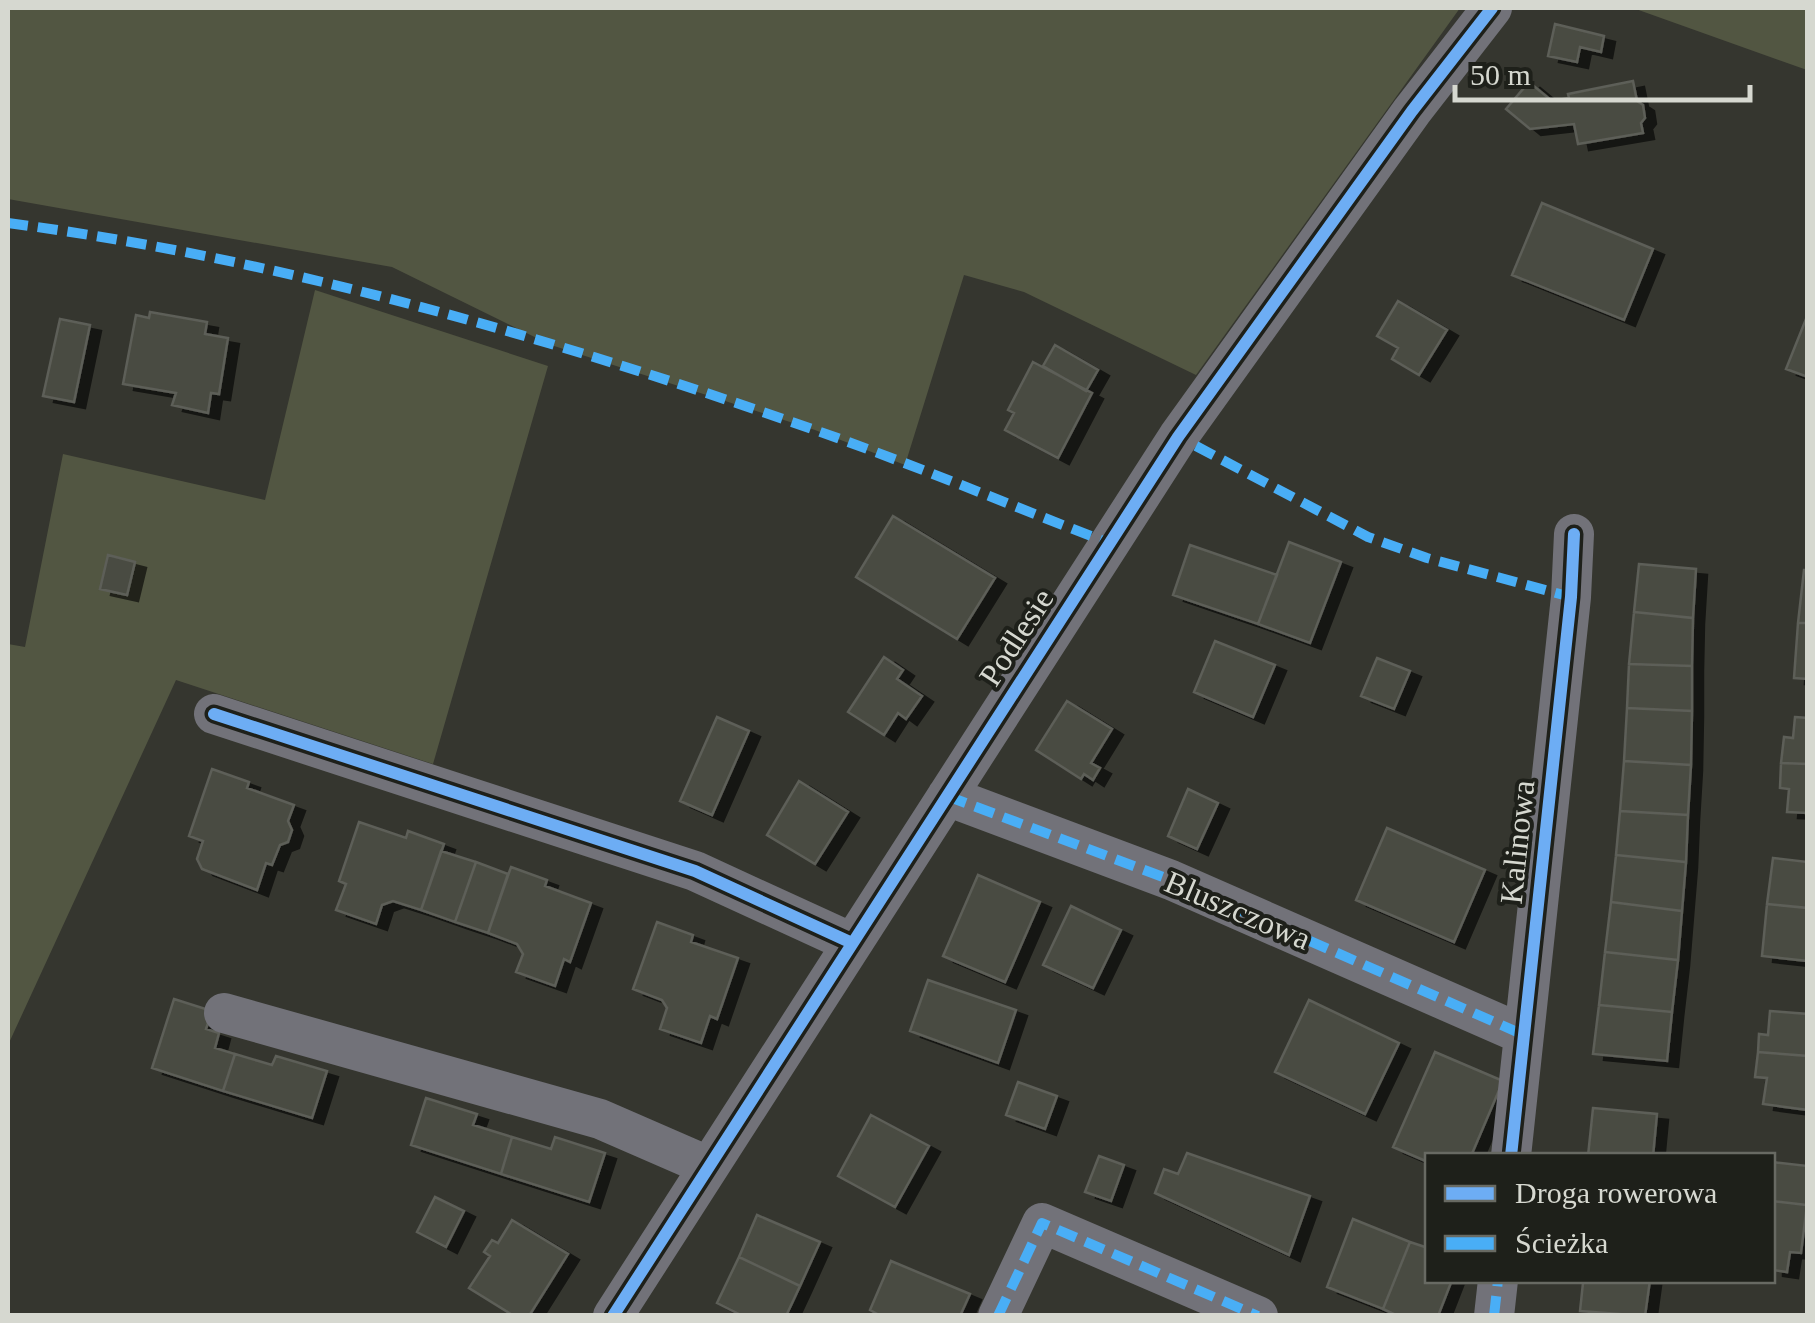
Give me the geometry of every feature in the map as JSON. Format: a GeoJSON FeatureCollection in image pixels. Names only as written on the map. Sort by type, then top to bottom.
{"type":"FeatureCollection","features":[{"type":"Feature","properties":{"kind":"street","name":"Podlesie"},"geometry":{"type":"LineString","coordinates":[[613,1316],[1178,436],[1412,111],[1492,8]]}},
{"type":"Feature","properties":{"kind":"street","name":"Kalinowa"},"geometry":{"type":"LineString","coordinates":[[1511,1153],[1571,597],[1574,534]]}},
{"type":"Feature","properties":{"kind":"street"},"geometry":{"type":"LineString","coordinates":[[214,714],[695,871],[852,942]]}},
{"type":"Feature","properties":{"kind":"street","name":"Bluszczowa"},"geometry":{"type":"LineString","coordinates":[[947,796],[1171,880],[1524,1035]]}},
{"type":"Feature","properties":{"kind":"street"},"geometry":{"type":"LineString","coordinates":[[224,1013],[600,1118],[708,1166]]}},
{"type":"Feature","properties":{"kind":"street"},"geometry":{"type":"LineString","coordinates":[[998,1316],[1042,1223],[1258,1316]]}},
{"type":"Feature","properties":{"kind":"street"},"geometry":{"type":"LineString","coordinates":[[1494,1316],[1498,1283]]}},
{"type":"Feature","properties":{"kind":"green space"},"geometry":{"type":"Polygon","coordinates":[[[8,8],[1460,8],[1196,375],[1024,292],[964,275],[905,465],[815,430],[551,345],[392,267],[8,199],[8,8]]]}},
{"type":"Feature","properties":{"kind":"green space"},"geometry":{"type":"Polygon","coordinates":[[[1633,8],[1807,8],[1807,70],[1633,8]]]}},
{"type":"Feature","properties":{"kind":"green space"},"geometry":{"type":"Polygon","coordinates":[[[315,290],[548,366],[433,764],[176,680],[8,1045],[8,644],[25,647],[63,454],[265,500],[315,290]]]}},
{"type":"Feature","properties":{"kind":"building"},"geometry":{"type":"Polygon","coordinates":[[[1555,24],[1604,36],[1601,52],[1580,47],[1577,62],[1548,56],[1555,24]]]}},
{"type":"Feature","properties":{"kind":"building"},"geometry":{"type":"Polygon","coordinates":[[[1633,81],[1637,101],[1643,105],[1643,133],[1578,144],[1574,124],[1530,129],[1506,109],[1529,82],[1552,101],[1633,81]]]}},
{"type":"Feature","properties":{"kind":"building"},"geometry":{"type":"Polygon","coordinates":[[[1542,203],[1653,249],[1624,320],[1512,275],[1542,203]]]}},
{"type":"Feature","properties":{"kind":"building"},"geometry":{"type":"Polygon","coordinates":[[[1398,301],[1447,330],[1419,375],[1392,359],[1398,348],[1377,336],[1398,301]]]}},
{"type":"Feature","properties":{"kind":"building"},"geometry":{"type":"Polygon","coordinates":[[[150,312],[207,322],[205,334],[228,338],[219,394],[211,393],[208,413],[172,405],[176,393],[123,384],[136,315],[149,318],[150,312]]]}},
{"type":"Feature","properties":{"kind":"building"},"geometry":{"type":"Polygon","coordinates":[[[1808,314],[1808,377],[1786,369],[1808,314]]]}},
{"type":"Feature","properties":{"kind":"building"},"geometry":{"type":"Polygon","coordinates":[[[60,319],[90,325],[74,402],[43,396],[60,319]]]}},
{"type":"Feature","properties":{"kind":"building"},"geometry":{"type":"Polygon","coordinates":[[[1055,345],[1098,370],[1086,391],[1043,366],[1055,345]]]}},
{"type":"Feature","properties":{"kind":"building"},"geometry":{"type":"Polygon","coordinates":[[[1033,362],[1092,393],[1058,458],[1005,430],[1014,413],[1008,410],[1033,362]]]}},
{"type":"Feature","properties":{"kind":"building"},"geometry":{"type":"Polygon","coordinates":[[[893,516],[995,578],[957,639],[856,577],[893,516]]]}},
{"type":"Feature","properties":{"kind":"building"},"geometry":{"type":"Polygon","coordinates":[[[1289,542],[1341,562],[1310,643],[1258,624],[1289,542]]]}},
{"type":"Feature","properties":{"kind":"building"},"geometry":{"type":"Polygon","coordinates":[[[1190,545],[1277,575],[1258,624],[1173,595],[1190,545]]]}},
{"type":"Feature","properties":{"kind":"building"},"geometry":{"type":"Polygon","coordinates":[[[108,555],[135,562],[127,595],[100,589],[108,555]]]}},
{"type":"Feature","properties":{"kind":"building"},"geometry":{"type":"Polygon","coordinates":[[[1639,564],[1696,569],[1693,618],[1634,612],[1639,564]]]}},
{"type":"Feature","properties":{"kind":"building"},"geometry":{"type":"Polygon","coordinates":[[[1804,570],[1808,570],[1808,623],[1798,623],[1804,570]]]}},
{"type":"Feature","properties":{"kind":"building"},"geometry":{"type":"Polygon","coordinates":[[[1634,612],[1693,618],[1692,666],[1629,664],[1634,612]]]}},
{"type":"Feature","properties":{"kind":"building"},"geometry":{"type":"Polygon","coordinates":[[[1798,623],[1808,623],[1808,679],[1794,678],[1798,623]]]}},
{"type":"Feature","properties":{"kind":"building"},"geometry":{"type":"Polygon","coordinates":[[[1215,641],[1275,665],[1253,717],[1194,692],[1215,641]]]}},
{"type":"Feature","properties":{"kind":"building"},"geometry":{"type":"Polygon","coordinates":[[[884,657],[903,670],[897,679],[922,696],[906,719],[898,713],[884,735],[848,712],[884,657]]]}},
{"type":"Feature","properties":{"kind":"building"},"geometry":{"type":"Polygon","coordinates":[[[1377,658],[1410,671],[1394,709],[1361,696],[1377,658]]]}},
{"type":"Feature","properties":{"kind":"building"},"geometry":{"type":"Polygon","coordinates":[[[1629,664],[1692,666],[1692,711],[1627,708],[1629,664]]]}},
{"type":"Feature","properties":{"kind":"building"},"geometry":{"type":"Polygon","coordinates":[[[1067,701],[1112,729],[1091,763],[1100,768],[1093,780],[1084,774],[1081,779],[1036,750],[1067,701]]]}},
{"type":"Feature","properties":{"kind":"building"},"geometry":{"type":"Polygon","coordinates":[[[1627,708],[1692,711],[1691,765],[1624,761],[1627,708]]]}},
{"type":"Feature","properties":{"kind":"building"},"geometry":{"type":"Polygon","coordinates":[[[717,717],[749,731],[712,815],[680,801],[717,717]]]}},
{"type":"Feature","properties":{"kind":"building"},"geometry":{"type":"Polygon","coordinates":[[[1795,717],[1808,718],[1808,764],[1781,763],[1784,737],[1793,738],[1795,717]]]}},
{"type":"Feature","properties":{"kind":"building"},"geometry":{"type":"Polygon","coordinates":[[[1624,761],[1691,765],[1688,815],[1620,811],[1624,761]]]}},
{"type":"Feature","properties":{"kind":"building"},"geometry":{"type":"Polygon","coordinates":[[[1781,763],[1808,764],[1808,813],[1787,812],[1789,789],[1780,788],[1781,763]]]}},
{"type":"Feature","properties":{"kind":"building"},"geometry":{"type":"Polygon","coordinates":[[[212,769],[249,782],[247,788],[294,805],[288,821],[292,830],[288,842],[280,845],[272,865],[266,863],[257,890],[202,869],[197,859],[203,841],[189,836],[212,769]]]}},
{"type":"Feature","properties":{"kind":"building"},"geometry":{"type":"Polygon","coordinates":[[[799,781],[848,812],[815,864],[767,835],[799,781]]]}},
{"type":"Feature","properties":{"kind":"building"},"geometry":{"type":"Polygon","coordinates":[[[1188,789],[1218,803],[1197,849],[1168,836],[1188,789]]]}},
{"type":"Feature","properties":{"kind":"building"},"geometry":{"type":"Polygon","coordinates":[[[1620,811],[1688,815],[1686,862],[1616,855],[1620,811]]]}},
{"type":"Feature","properties":{"kind":"building"},"geometry":{"type":"Polygon","coordinates":[[[359,822],[406,838],[408,831],[444,844],[421,910],[393,901],[382,905],[376,924],[336,910],[346,884],[339,881],[359,822]]]}},
{"type":"Feature","properties":{"kind":"building"},"geometry":{"type":"Polygon","coordinates":[[[1387,828],[1485,870],[1454,942],[1356,900],[1387,828]]]}},
{"type":"Feature","properties":{"kind":"building"},"geometry":{"type":"Polygon","coordinates":[[[441,851],[476,862],[455,922],[421,910],[441,851]]]}},
{"type":"Feature","properties":{"kind":"building"},"geometry":{"type":"Polygon","coordinates":[[[1616,855],[1686,862],[1682,911],[1611,902],[1616,855]]]}},
{"type":"Feature","properties":{"kind":"building"},"geometry":{"type":"Polygon","coordinates":[[[1773,858],[1808,862],[1808,908],[1767,904],[1773,858]]]}},
{"type":"Feature","properties":{"kind":"building"},"geometry":{"type":"Polygon","coordinates":[[[476,862],[508,874],[488,933],[455,922],[476,862]]]}},
{"type":"Feature","properties":{"kind":"building"},"geometry":{"type":"Polygon","coordinates":[[[511,867],[547,880],[545,886],[591,903],[570,962],[564,959],[555,986],[516,972],[523,954],[517,944],[488,933],[511,867]]]}},
{"type":"Feature","properties":{"kind":"building"},"geometry":{"type":"Polygon","coordinates":[[[978,875],[1040,902],[1005,982],[943,956],[978,875]]]}},
{"type":"Feature","properties":{"kind":"building"},"geometry":{"type":"Polygon","coordinates":[[[1611,902],[1682,911],[1678,960],[1605,952],[1611,902]]]}},
{"type":"Feature","properties":{"kind":"building"},"geometry":{"type":"Polygon","coordinates":[[[1767,904],[1808,908],[1808,961],[1762,956],[1767,904]]]}},
{"type":"Feature","properties":{"kind":"building"},"geometry":{"type":"Polygon","coordinates":[[[1071,906],[1121,930],[1093,988],[1043,965],[1071,906]]]}},
{"type":"Feature","properties":{"kind":"building"},"geometry":{"type":"Polygon","coordinates":[[[657,922],[693,935],[691,942],[738,958],[717,1019],[710,1016],[701,1043],[660,1029],[667,1008],[662,1000],[633,989],[657,922]]]}},
{"type":"Feature","properties":{"kind":"building"},"geometry":{"type":"Polygon","coordinates":[[[1605,952],[1678,960],[1672,1012],[1599,1005],[1605,952]]]}},
{"type":"Feature","properties":{"kind":"building"},"geometry":{"type":"Polygon","coordinates":[[[928,980],[1016,1010],[998,1063],[910,1031],[928,980]]]}},
{"type":"Feature","properties":{"kind":"building"},"geometry":{"type":"Polygon","coordinates":[[[174,999],[212,1011],[206,1029],[219,1033],[215,1048],[235,1054],[223,1091],[152,1068],[174,999]]]}},
{"type":"Feature","properties":{"kind":"building"},"geometry":{"type":"Polygon","coordinates":[[[1309,1000],[1399,1043],[1365,1114],[1275,1072],[1309,1000]]]}},
{"type":"Feature","properties":{"kind":"building"},"geometry":{"type":"Polygon","coordinates":[[[1599,1005],[1672,1012],[1667,1061],[1593,1054],[1599,1005]]]}},
{"type":"Feature","properties":{"kind":"building"},"geometry":{"type":"Polygon","coordinates":[[[1770,1011],[1808,1014],[1808,1056],[1758,1052],[1759,1034],[1768,1035],[1770,1011]]]}},
{"type":"Feature","properties":{"kind":"building"},"geometry":{"type":"Polygon","coordinates":[[[1435,1052],[1503,1081],[1472,1153],[1425,1153],[1425,1161],[1393,1147],[1435,1052]]]}},
{"type":"Feature","properties":{"kind":"building"},"geometry":{"type":"Polygon","coordinates":[[[1758,1052],[1808,1056],[1808,1110],[1763,1104],[1767,1078],[1755,1077],[1758,1052]]]}},
{"type":"Feature","properties":{"kind":"building"},"geometry":{"type":"Polygon","coordinates":[[[235,1054],[272,1065],[276,1056],[327,1071],[312,1118],[223,1091],[235,1054]]]}},
{"type":"Feature","properties":{"kind":"building"},"geometry":{"type":"Polygon","coordinates":[[[1018,1082],[1057,1096],[1045,1129],[1006,1115],[1018,1082]]]}},
{"type":"Feature","properties":{"kind":"building"},"geometry":{"type":"Polygon","coordinates":[[[426,1098],[477,1114],[473,1125],[512,1137],[501,1174],[411,1145],[426,1098]]]}},
{"type":"Feature","properties":{"kind":"building"},"geometry":{"type":"Polygon","coordinates":[[[1593,1108],[1657,1114],[1653,1153],[1588,1153],[1593,1108]]]}},
{"type":"Feature","properties":{"kind":"building"},"geometry":{"type":"Polygon","coordinates":[[[871,1115],[929,1146],[895,1207],[838,1176],[871,1115]]]}},
{"type":"Feature","properties":{"kind":"building"},"geometry":{"type":"Polygon","coordinates":[[[512,1137],[551,1149],[555,1137],[605,1153],[589,1202],[501,1174],[512,1137]]]}},
{"type":"Feature","properties":{"kind":"building"},"geometry":{"type":"Polygon","coordinates":[[[1187,1153],[1310,1196],[1289,1255],[1155,1193],[1164,1169],[1178,1174],[1187,1153]]]}},
{"type":"Feature","properties":{"kind":"building"},"geometry":{"type":"Polygon","coordinates":[[[1099,1156],[1124,1165],[1111,1201],[1085,1192],[1099,1156]]]}},
{"type":"Feature","properties":{"kind":"building"},"geometry":{"type":"Polygon","coordinates":[[[1775,1162],[1808,1166],[1807,1205],[1775,1201],[1775,1162]]]}},
{"type":"Feature","properties":{"kind":"building"},"geometry":{"type":"Polygon","coordinates":[[[435,1197],[464,1211],[446,1247],[417,1232],[435,1197]]]}},
{"type":"Feature","properties":{"kind":"building"},"geometry":{"type":"Polygon","coordinates":[[[1775,1201],[1807,1205],[1801,1253],[1790,1252],[1787,1272],[1775,1270],[1775,1201]]]}},
{"type":"Feature","properties":{"kind":"building"},"geometry":{"type":"Polygon","coordinates":[[[757,1215],[820,1242],[800,1286],[739,1257],[757,1215]]]}},
{"type":"Feature","properties":{"kind":"building"},"geometry":{"type":"Polygon","coordinates":[[[1353,1219],[1410,1242],[1383,1309],[1327,1287],[1353,1219]]]}},
{"type":"Feature","properties":{"kind":"building"},"geometry":{"type":"Polygon","coordinates":[[[512,1220],[568,1254],[529,1316],[514,1316],[469,1288],[490,1256],[484,1252],[492,1240],[498,1243],[512,1220]]]}},
{"type":"Feature","properties":{"kind":"building"},"geometry":{"type":"Polygon","coordinates":[[[1410,1242],[1425,1247],[1425,1283],[1451,1283],[1438,1316],[1398,1316],[1383,1309],[1410,1242]]]}},
{"type":"Feature","properties":{"kind":"building"},"geometry":{"type":"Polygon","coordinates":[[[739,1257],[800,1286],[786,1316],[743,1316],[717,1303],[739,1257]]]}},
{"type":"Feature","properties":{"kind":"building"},"geometry":{"type":"Polygon","coordinates":[[[891,1261],[970,1294],[960,1316],[881,1316],[870,1310],[891,1261]]]}},
{"type":"Feature","properties":{"kind":"building"},"geometry":{"type":"Polygon","coordinates":[[[1583,1283],[1650,1283],[1645,1316],[1580,1311],[1583,1283]]]}},
{"type":"Feature","properties":{"kind":"marked path"},"geometry":{"type":"LineString","coordinates":[[8,223],[213,258],[415,305],[515,333],[812,429],[1109,543]]}},
{"type":"Feature","properties":{"kind":"marked path"},"geometry":{"type":"LineString","coordinates":[[1196,446],[1368,537],[1427,558],[1571,597]]}},
{"type":"Feature","properties":{"kind":"marked path"},"geometry":{"type":"LineString","coordinates":[[947,796],[1171,880],[1524,1035]]}},
{"type":"Feature","properties":{"kind":"marked path"},"geometry":{"type":"LineString","coordinates":[[998,1316],[1042,1223],[1258,1316]]}},
{"type":"Feature","properties":{"kind":"marked path"},"geometry":{"type":"LineString","coordinates":[[1494,1316],[1498,1283]]}},
{"type":"Feature","properties":{"kind":"cycle path"},"geometry":{"type":"LineString","coordinates":[[613,1316],[1178,437],[1412,111],[1492,8]]}},
{"type":"Feature","properties":{"kind":"cycle path"},"geometry":{"type":"LineString","coordinates":[[1511,1153],[1571,597],[1574,534]]}},
{"type":"Feature","properties":{"kind":"cycle path"},"geometry":{"type":"LineString","coordinates":[[214,714],[695,871],[852,943]]}}]}
